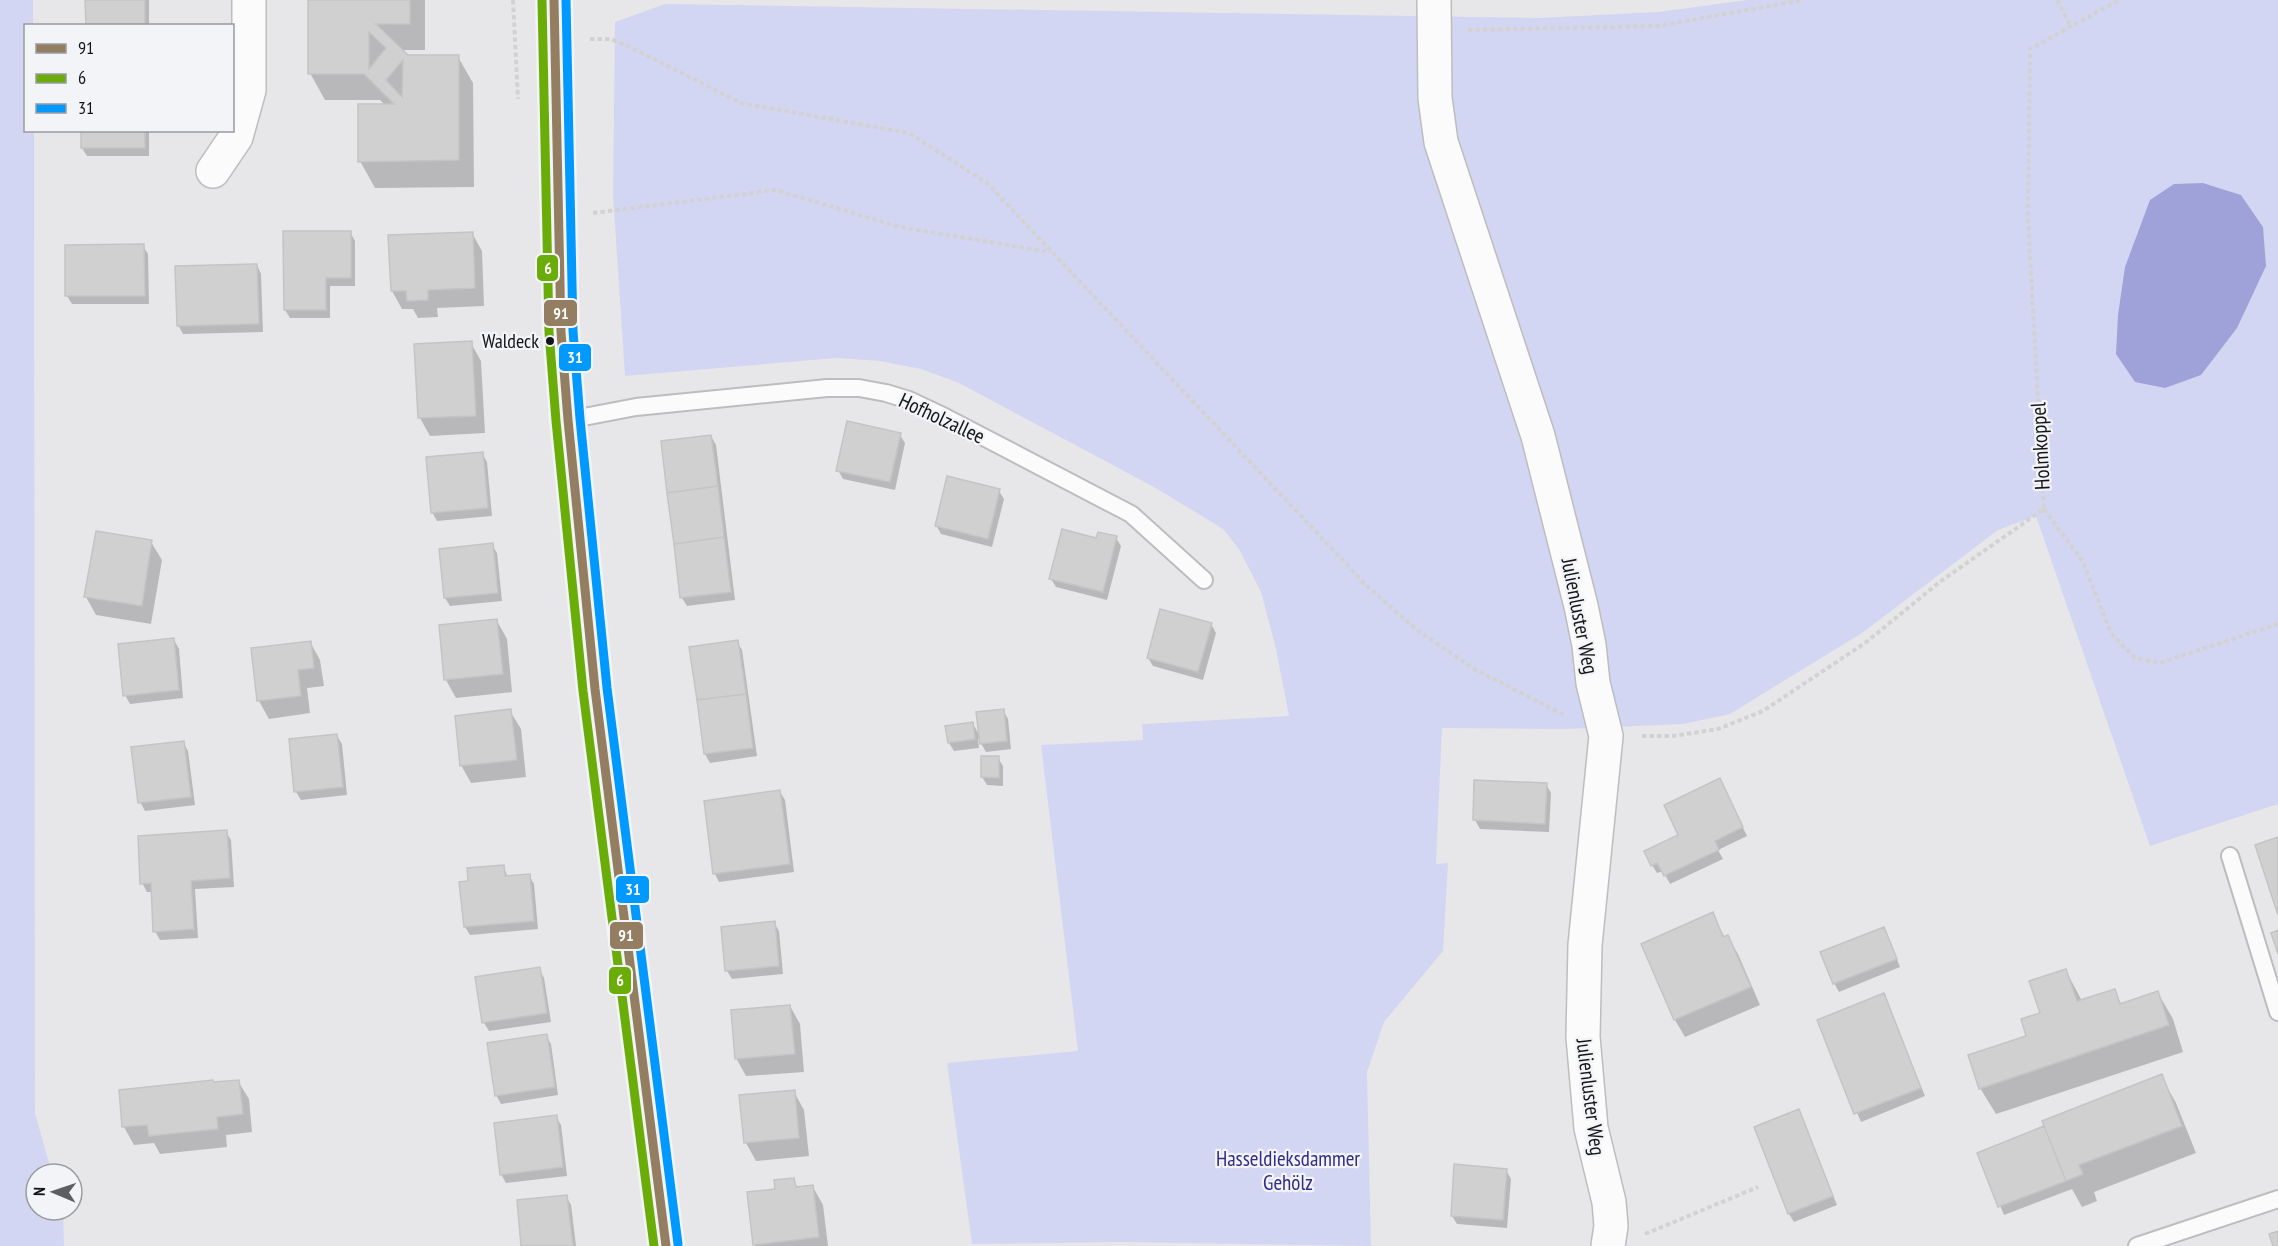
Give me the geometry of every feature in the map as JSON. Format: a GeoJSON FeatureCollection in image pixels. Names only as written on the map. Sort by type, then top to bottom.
{"type":"FeatureCollection","features":[{"type":"Feature","properties":{"kind":"street"},"geometry":{"type":"LineString","coordinates":[[213,171],[236,137],[249,90],[249,0]]}},
{"type":"Feature","properties":{"kind":"street"},"geometry":{"type":"LineString","coordinates":[[554,0],[561,332],[568,420],[595,689],[666,1246]]}},
{"type":"Feature","properties":{"kind":"street","name":"Julienluster Weg"},"geometry":{"type":"LineString","coordinates":[[1434,15],[1435,98],[1441,142],[1538,435],[1581,606],[1589,645],[1593,683],[1606,736],[1585,945],[1583,1037],[1591,1128],[1609,1202],[1611,1226],[1609,1244]]}},
{"type":"Feature","properties":{"kind":"lane","name":"Hofholzallee"},"geometry":{"type":"LineString","coordinates":[[568,420],[636,407],[827,388],[859,388],[886,393],[909,400],[945,417],[1131,514],[1204,580]]}},
{"type":"Feature","properties":{"kind":"lane"},"geometry":{"type":"LineString","coordinates":[[2230,856],[2278,1012]]}},
{"type":"Feature","properties":{"kind":"lane"},"geometry":{"type":"LineString","coordinates":[[2137,1246],[2278,1199]]}},
{"type":"Feature","properties":{"kind":"path"},"geometry":{"type":"LineString","coordinates":[[1434,15],[1657,26],[1804,0]]}},
{"type":"Feature","properties":{"kind":"path"},"geometry":{"type":"LineString","coordinates":[[2056,0],[2071,27]]}},
{"type":"Feature","properties":{"kind":"path","name":"Holmkoppel"},"geometry":{"type":"LineString","coordinates":[[1606,736],[1673,736],[1718,729],[1763,711],[1865,643],[1941,580],[2043,509],[2028,219],[2030,49],[2119,0]]}},
{"type":"Feature","properties":{"kind":"path"},"geometry":{"type":"LineString","coordinates":[[515,39],[610,39],[630,46],[741,102],[909,132],[987,183],[1368,587],[1410,624],[1476,670],[1606,736]]}},
{"type":"Feature","properties":{"kind":"path"},"geometry":{"type":"LineString","coordinates":[[559,217],[776,190],[900,227],[1051,252]]}},
{"type":"Feature","properties":{"kind":"path"},"geometry":{"type":"LineString","coordinates":[[2043,509],[2083,562],[2111,633],[2135,658],[2160,663],[2278,624]]}},
{"type":"Feature","properties":{"kind":"path"},"geometry":{"type":"LineString","coordinates":[[1609,1244],[1638,1237],[1758,1187]]}},
{"type":"Feature","properties":{"kind":"green space"},"geometry":{"type":"Polygon","coordinates":[[[0,0],[33,0],[33,24],[24,24],[24,132],[34,132],[35,1113],[49,1162],[24,1162],[24,1222],[63,1222],[64,1246],[0,1246],[0,0]]]}},
{"type":"Feature","properties":{"kind":"green space","name":"Hasseldieksdammer Gehölz"},"geometry":{"type":"Polygon","coordinates":[[[1747,0],[2278,0],[2278,804],[2150,846],[2036,516],[1998,530],[1862,633],[1730,714],[1683,724],[1567,729],[1442,728],[1436,864],[1448,863],[1443,951],[1384,1022],[1367,1072],[1371,1246],[1121,1242],[972,1244],[947,1063],[1078,1051],[1041,745],[1143,740],[1142,724],[1289,716],[1276,649],[1261,592],[1239,549],[1223,529],[1154,487],[959,383],[921,369],[880,361],[837,358],[625,376],[613,195],[615,22],[665,4],[1539,18],[1658,12],[1747,0]],[[2203,183],[2263,227],[2241,195],[2203,183]]]}},
{"type":"Feature","properties":{"kind":"water"},"geometry":{"type":"Polygon","coordinates":[[[2203,183],[2241,195],[2263,227],[2266,266],[2237,328],[2201,375],[2165,388],[2135,382],[2116,354],[2118,315],[2125,267],[2150,200],[2174,184],[2203,183]]]}},
{"type":"Feature","properties":{"kind":"building"},"geometry":{"type":"Polygon","coordinates":[[[85,0],[145,0],[145,24],[86,24],[85,0]]]}},
{"type":"Feature","properties":{"kind":"building"},"geometry":{"type":"Polygon","coordinates":[[[308,0],[410,0],[410,24],[376,24],[408,55],[459,55],[459,160],[358,162],[358,104],[394,104],[364,74],[308,74],[308,0]],[[369,32],[369,69],[386,48],[369,32]],[[403,60],[386,80],[402,97],[403,60]]]}},
{"type":"Feature","properties":{"kind":"building"},"geometry":{"type":"Polygon","coordinates":[[[81,132],[145,132],[145,148],[81,148],[81,132]]]}},
{"type":"Feature","properties":{"kind":"building"},"geometry":{"type":"Polygon","coordinates":[[[283,231],[351,231],[351,278],[326,278],[326,310],[284,310],[283,231]]]}},
{"type":"Feature","properties":{"kind":"building"},"geometry":{"type":"Polygon","coordinates":[[[473,232],[475,288],[428,290],[428,300],[407,301],[406,291],[391,291],[388,235],[473,232]]]}},
{"type":"Feature","properties":{"kind":"building"},"geometry":{"type":"Polygon","coordinates":[[[144,244],[145,296],[65,296],[65,245],[144,244]]]}},
{"type":"Feature","properties":{"kind":"building"},"geometry":{"type":"Polygon","coordinates":[[[257,264],[259,324],[177,326],[175,266],[257,264]]]}},
{"type":"Feature","properties":{"kind":"building"},"geometry":{"type":"Polygon","coordinates":[[[472,341],[476,416],[418,418],[414,344],[472,341]]]}},
{"type":"Feature","properties":{"kind":"building"},"geometry":{"type":"Polygon","coordinates":[[[847,421],[901,433],[890,482],[836,471],[847,421]]]}},
{"type":"Feature","properties":{"kind":"building"},"geometry":{"type":"Polygon","coordinates":[[[711,435],[718,486],[667,493],[661,441],[711,435]]]}},
{"type":"Feature","properties":{"kind":"building"},"geometry":{"type":"Polygon","coordinates":[[[483,452],[488,508],[431,513],[426,457],[483,452]]]}},
{"type":"Feature","properties":{"kind":"building"},"geometry":{"type":"Polygon","coordinates":[[[947,476],[1000,489],[988,539],[935,526],[947,476]]]}},
{"type":"Feature","properties":{"kind":"building"},"geometry":{"type":"Polygon","coordinates":[[[718,486],[724,537],[674,544],[667,493],[718,486]]]}},
{"type":"Feature","properties":{"kind":"building"},"geometry":{"type":"Polygon","coordinates":[[[1062,529],[1096,538],[1098,532],[1117,536],[1103,592],[1049,579],[1062,529]]]}},
{"type":"Feature","properties":{"kind":"building"},"geometry":{"type":"Polygon","coordinates":[[[96,531],[152,540],[142,606],[84,597],[96,531]]]}},
{"type":"Feature","properties":{"kind":"building"},"geometry":{"type":"Polygon","coordinates":[[[724,537],[731,592],[680,598],[674,544],[724,537]]]}},
{"type":"Feature","properties":{"kind":"building"},"geometry":{"type":"Polygon","coordinates":[[[493,543],[498,593],[444,598],[439,549],[493,543]]]}},
{"type":"Feature","properties":{"kind":"building"},"geometry":{"type":"Polygon","coordinates":[[[1160,609],[1212,623],[1198,672],[1147,658],[1160,609]]]}},
{"type":"Feature","properties":{"kind":"building"},"geometry":{"type":"Polygon","coordinates":[[[497,619],[503,674],[444,680],[439,625],[497,619]]]}},
{"type":"Feature","properties":{"kind":"building"},"geometry":{"type":"Polygon","coordinates":[[[174,638],[179,690],[123,696],[118,644],[174,638]]]}},
{"type":"Feature","properties":{"kind":"building"},"geometry":{"type":"Polygon","coordinates":[[[738,640],[746,694],[697,700],[689,647],[738,640]]]}},
{"type":"Feature","properties":{"kind":"building"},"geometry":{"type":"Polygon","coordinates":[[[311,641],[314,668],[298,670],[301,696],[257,701],[251,648],[311,641]]]}},
{"type":"Feature","properties":{"kind":"building"},"geometry":{"type":"Polygon","coordinates":[[[746,694],[753,748],[704,754],[697,700],[746,694]]]}},
{"type":"Feature","properties":{"kind":"building"},"geometry":{"type":"Polygon","coordinates":[[[511,709],[517,760],[460,766],[455,716],[511,709]]]}},
{"type":"Feature","properties":{"kind":"building"},"geometry":{"type":"Polygon","coordinates":[[[1004,709],[1007,741],[980,744],[976,712],[1004,709]]]}},
{"type":"Feature","properties":{"kind":"building"},"geometry":{"type":"Polygon","coordinates":[[[973,722],[975,739],[948,743],[945,726],[973,722]]]}},
{"type":"Feature","properties":{"kind":"building"},"geometry":{"type":"Polygon","coordinates":[[[337,734],[343,787],[294,792],[289,739],[337,734]]]}},
{"type":"Feature","properties":{"kind":"building"},"geometry":{"type":"Polygon","coordinates":[[[184,741],[191,797],[138,803],[131,747],[184,741]]]}},
{"type":"Feature","properties":{"kind":"building"},"geometry":{"type":"Polygon","coordinates":[[[981,756],[999,756],[999,778],[981,777],[981,756]]]}},
{"type":"Feature","properties":{"kind":"building"},"geometry":{"type":"Polygon","coordinates":[[[1720,778],[1743,827],[1715,841],[1719,850],[1664,876],[1657,863],[1651,866],[1644,851],[1678,835],[1664,805],[1720,778]]]}},
{"type":"Feature","properties":{"kind":"building"},"geometry":{"type":"Polygon","coordinates":[[[1474,780],[1547,783],[1545,824],[1473,820],[1474,780]]]}},
{"type":"Feature","properties":{"kind":"building"},"geometry":{"type":"Polygon","coordinates":[[[780,790],[790,864],[713,874],[704,801],[780,790]]]}},
{"type":"Feature","properties":{"kind":"building"},"geometry":{"type":"Polygon","coordinates":[[[227,830],[230,878],[191,881],[194,929],[153,932],[151,883],[140,884],[138,836],[227,830]]]}},
{"type":"Feature","properties":{"kind":"building"},"geometry":{"type":"Polygon","coordinates":[[[2278,837],[2278,915],[2255,845],[2278,837]]]}},
{"type":"Feature","properties":{"kind":"building"},"geometry":{"type":"Polygon","coordinates":[[[504,865],[505,876],[530,874],[534,921],[464,927],[459,882],[468,881],[467,868],[504,865]]]}},
{"type":"Feature","properties":{"kind":"building"},"geometry":{"type":"Polygon","coordinates":[[[1713,912],[1723,937],[1728,935],[1751,987],[1674,1020],[1641,944],[1713,912]]]}},
{"type":"Feature","properties":{"kind":"building"},"geometry":{"type":"Polygon","coordinates":[[[775,921],[779,966],[725,971],[721,927],[775,921]]]}},
{"type":"Feature","properties":{"kind":"building"},"geometry":{"type":"Polygon","coordinates":[[[1884,927],[1897,959],[1833,984],[1820,952],[1884,927]]]}},
{"type":"Feature","properties":{"kind":"building"},"geometry":{"type":"Polygon","coordinates":[[[2278,930],[2278,954],[2271,933],[2278,930]]]}},
{"type":"Feature","properties":{"kind":"building"},"geometry":{"type":"Polygon","coordinates":[[[540,967],[547,1013],[482,1023],[475,977],[540,967]]]}},
{"type":"Feature","properties":{"kind":"building"},"geometry":{"type":"Polygon","coordinates":[[[2066,969],[2077,1001],[2115,989],[2120,1004],[2158,991],[2169,1025],[1979,1089],[1968,1055],[2026,1036],[2021,1019],[2040,1013],[2029,981],[2066,969]]]}},
{"type":"Feature","properties":{"kind":"building"},"geometry":{"type":"Polygon","coordinates":[[[1884,993],[1921,1088],[1854,1114],[1817,1020],[1884,993]]]}},
{"type":"Feature","properties":{"kind":"building"},"geometry":{"type":"Polygon","coordinates":[[[790,1005],[795,1054],[735,1059],[731,1010],[790,1005]]]}},
{"type":"Feature","properties":{"kind":"building"},"geometry":{"type":"Polygon","coordinates":[[[547,1034],[555,1087],[495,1096],[487,1043],[547,1034]]]}},
{"type":"Feature","properties":{"kind":"building"},"geometry":{"type":"Polygon","coordinates":[[[2162,1074],[2182,1126],[2079,1165],[2083,1174],[2066,1181],[2042,1121],[2162,1074]]]}},
{"type":"Feature","properties":{"kind":"building"},"geometry":{"type":"Polygon","coordinates":[[[213,1080],[214,1082],[239,1080],[243,1114],[217,1117],[218,1129],[149,1136],[147,1125],[122,1127],[119,1090],[213,1080]]]}},
{"type":"Feature","properties":{"kind":"building"},"geometry":{"type":"Polygon","coordinates":[[[795,1090],[799,1138],[744,1143],[739,1095],[795,1090]]]}},
{"type":"Feature","properties":{"kind":"building"},"geometry":{"type":"Polygon","coordinates":[[[1799,1109],[1833,1196],[1788,1214],[1754,1127],[1799,1109]]]}},
{"type":"Feature","properties":{"kind":"building"},"geometry":{"type":"Polygon","coordinates":[[[557,1115],[563,1167],[500,1175],[494,1123],[557,1115]]]}},
{"type":"Feature","properties":{"kind":"building"},"geometry":{"type":"Polygon","coordinates":[[[2044,1126],[2066,1181],[1998,1207],[1977,1153],[2044,1126]]]}},
{"type":"Feature","properties":{"kind":"building"},"geometry":{"type":"Polygon","coordinates":[[[1454,1164],[1507,1169],[1503,1220],[1451,1216],[1454,1164]]]}},
{"type":"Feature","properties":{"kind":"building"},"geometry":{"type":"Polygon","coordinates":[[[794,1178],[796,1187],[813,1185],[819,1237],[753,1245],[747,1192],[775,1189],[774,1180],[794,1178]]]}},
{"type":"Feature","properties":{"kind":"building"},"geometry":{"type":"Polygon","coordinates":[[[567,1195],[573,1246],[521,1246],[517,1200],[567,1195]]]}},
{"type":"Feature","properties":{"kind":"building"},"geometry":{"type":"Polygon","coordinates":[[[2278,1231],[2278,1246],[2273,1246],[2269,1234],[2278,1231]]]}},
{"type":"Feature","properties":{"kind":"transit line","name":"6"},"geometry":{"type":"LineString","coordinates":[[542,0],[549,332],[556,421],[583,691],[654,1246]]}},
{"type":"Feature","properties":{"kind":"transit line","name":"91"},"geometry":{"type":"LineString","coordinates":[[554,0],[561,332],[568,420],[595,689],[666,1246]]}},
{"type":"Feature","properties":{"kind":"transit line","name":"31"},"geometry":{"type":"LineString","coordinates":[[566,0],[573,331],[580,419],[607,688],[678,1244]]}},
{"type":"Feature","properties":{"kind":"place","name":"Waldeck"},"geometry":{"type":"Point","coordinates":[550,341]}}]}
